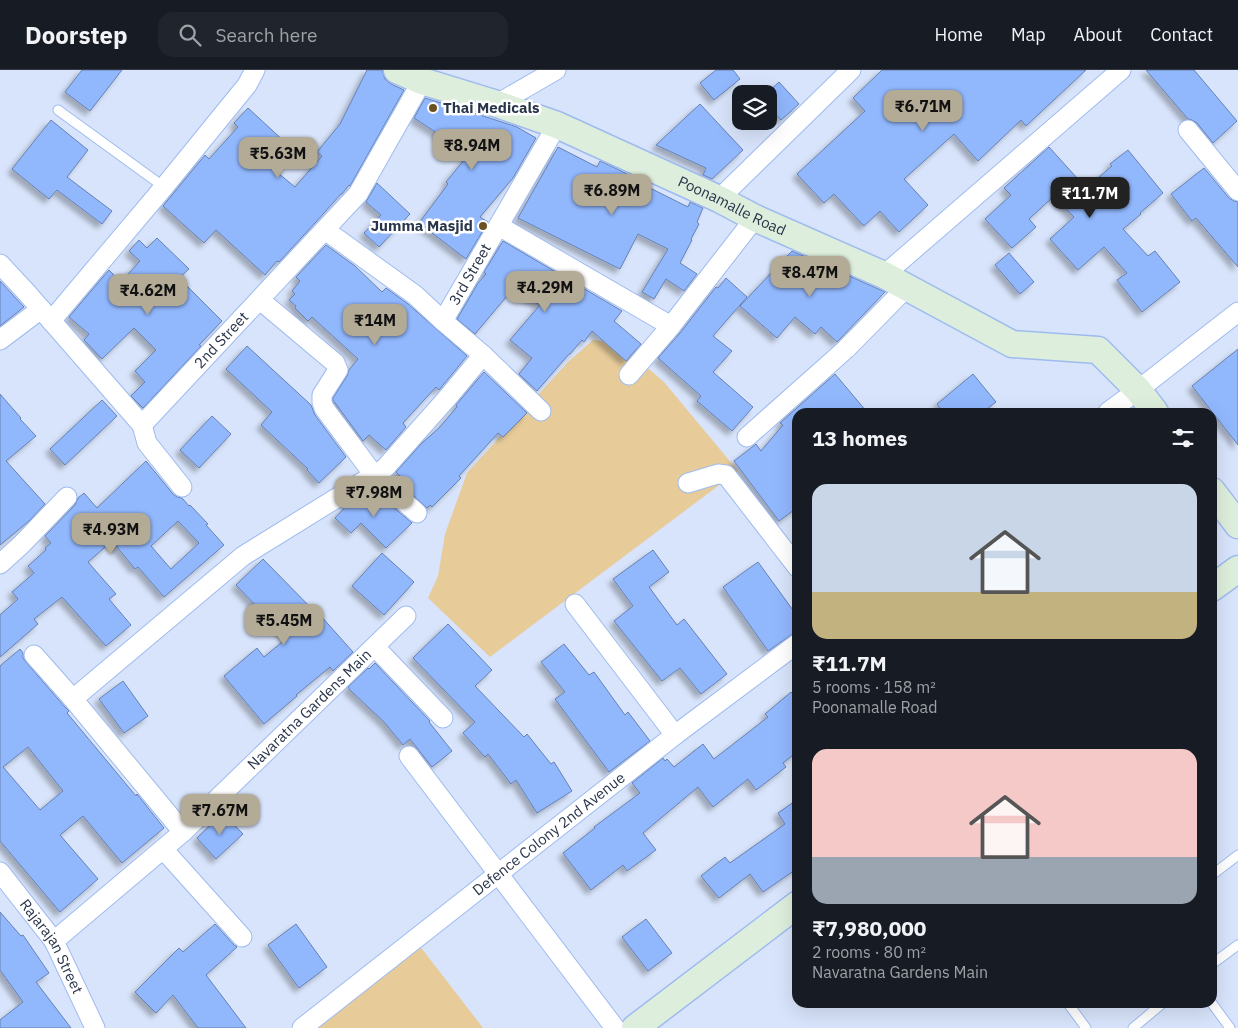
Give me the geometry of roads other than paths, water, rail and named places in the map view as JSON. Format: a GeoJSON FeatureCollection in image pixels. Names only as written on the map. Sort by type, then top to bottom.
{"type":"FeatureCollection","features":[{"type":"Feature","properties":{"kind":"street"},"geometry":{"type":"LineString","coordinates":[[0,340],[46,315],[164,187],[247,85],[255,70]]}},
{"type":"Feature","properties":{"kind":"street","name":"Poonamalle Road"},"geometry":{"type":"LineString","coordinates":[[397,70],[557,125],[720,199],[755,218],[884,275],[1012,344],[1098,350],[1138,390],[1152,408]]}},
{"type":"Feature","properties":{"kind":"street"},"geometry":{"type":"LineString","coordinates":[[497,104],[556,70]]}},
{"type":"Feature","properties":{"kind":"street"},"geometry":{"type":"LineString","coordinates":[[720,199],[851,70]]}},
{"type":"Feature","properties":{"kind":"street"},"geometry":{"type":"LineString","coordinates":[[884,275],[1121,70]]}},
{"type":"Feature","properties":{"kind":"street","name":"2nd Street"},"geometry":{"type":"LineString","coordinates":[[142,425],[358,194],[422,80]]}},
{"type":"Feature","properties":{"kind":"street","name":"3rd Street"},"geometry":{"type":"LineString","coordinates":[[444,321],[557,125]]}},
{"type":"Feature","properties":{"kind":"street"},"geometry":{"type":"LineString","coordinates":[[1188,130],[1238,191]]}},
{"type":"Feature","properties":{"kind":"street"},"geometry":{"type":"LineString","coordinates":[[629,375],[671,326],[755,218]]}},
{"type":"Feature","properties":{"kind":"street"},"geometry":{"type":"LineString","coordinates":[[499,226],[671,326]]}},
{"type":"Feature","properties":{"kind":"street"},"geometry":{"type":"LineString","coordinates":[[325,230],[415,295],[483,355],[541,411]]}},
{"type":"Feature","properties":{"kind":"street"},"geometry":{"type":"LineString","coordinates":[[0,264],[142,425],[147,443],[182,487]]}},
{"type":"Feature","properties":{"kind":"street"},"geometry":{"type":"LineString","coordinates":[[748,437],[846,349],[907,287]]}},
{"type":"Feature","properties":{"kind":"street"},"geometry":{"type":"LineString","coordinates":[[260,300],[335,363],[338,370],[322,395],[324,408],[374,475],[417,513]]}},
{"type":"Feature","properties":{"kind":"street"},"geometry":{"type":"LineString","coordinates":[[1113,408],[1238,312]]}},
{"type":"Feature","properties":{"kind":"street"},"geometry":{"type":"LineString","coordinates":[[73,698],[243,556],[385,468],[450,396],[483,355]]}},
{"type":"Feature","properties":{"kind":"street"},"geometry":{"type":"LineString","coordinates":[[688,483],[718,474],[726,476],[792,560]]}},
{"type":"Feature","properties":{"kind":"street"},"geometry":{"type":"LineString","coordinates":[[0,564],[68,497]]}},
{"type":"Feature","properties":{"kind":"street"},"geometry":{"type":"LineString","coordinates":[[1217,498],[1238,525]]}},
{"type":"Feature","properties":{"kind":"street"},"geometry":{"type":"LineString","coordinates":[[1217,584],[1238,569]]}},
{"type":"Feature","properties":{"kind":"street"},"geometry":{"type":"LineString","coordinates":[[575,604],[675,735]]}},
{"type":"Feature","properties":{"kind":"street","name":"Navaratna Gardens Main"},"geometry":{"type":"LineString","coordinates":[[54,941],[183,832],[406,616]]}},
{"type":"Feature","properties":{"kind":"street"},"geometry":{"type":"LineString","coordinates":[[375,647],[444,718]]}},
{"type":"Feature","properties":{"kind":"street","name":"Defence Colony 2nd Avenue"},"geometry":{"type":"LineString","coordinates":[[302,1028],[675,735],[792,647]]}},
{"type":"Feature","properties":{"kind":"street"},"geometry":{"type":"LineString","coordinates":[[34,655],[73,698],[183,832]]}},
{"type":"Feature","properties":{"kind":"street"},"geometry":{"type":"LineString","coordinates":[[409,756],[615,1028]]}},
{"type":"Feature","properties":{"kind":"street"},"geometry":{"type":"LineString","coordinates":[[162,849],[242,937]]}},
{"type":"Feature","properties":{"kind":"street","name":"Rajarajan Street"},"geometry":{"type":"LineString","coordinates":[[0,872],[54,941],[95,1028]]}},
{"type":"Feature","properties":{"kind":"street"},"geometry":{"type":"LineString","coordinates":[[635,1028],[792,909]]}},
{"type":"Feature","properties":{"kind":"lane"},"geometry":{"type":"LineString","coordinates":[[58,110],[164,187]]}},
{"type":"Feature","properties":{"kind":"lane"},"geometry":{"type":"LineString","coordinates":[[1217,871],[1238,855]]}},
{"type":"Feature","properties":{"kind":"lane"},"geometry":{"type":"LineString","coordinates":[[1217,960],[1238,945]]}},
{"type":"Feature","properties":{"kind":"lane"},"geometry":{"type":"LineString","coordinates":[[1071,1008],[1084,1027]]}},
{"type":"Feature","properties":{"kind":"lane"},"geometry":{"type":"LineString","coordinates":[[1133,1028],[1157,1008]]}},
{"type":"Feature","properties":{"kind":"lane"},"geometry":{"type":"LineString","coordinates":[[1215,1008],[1230,1028]]}},
{"type":"Feature","properties":{"kind":"place","name":"Thai Medicals"},"geometry":{"type":"Point","coordinates":[433,108]}},
{"type":"Feature","properties":{"kind":"place","name":"Jumma Masjid"},"geometry":{"type":"Point","coordinates":[483,226]}}]}
